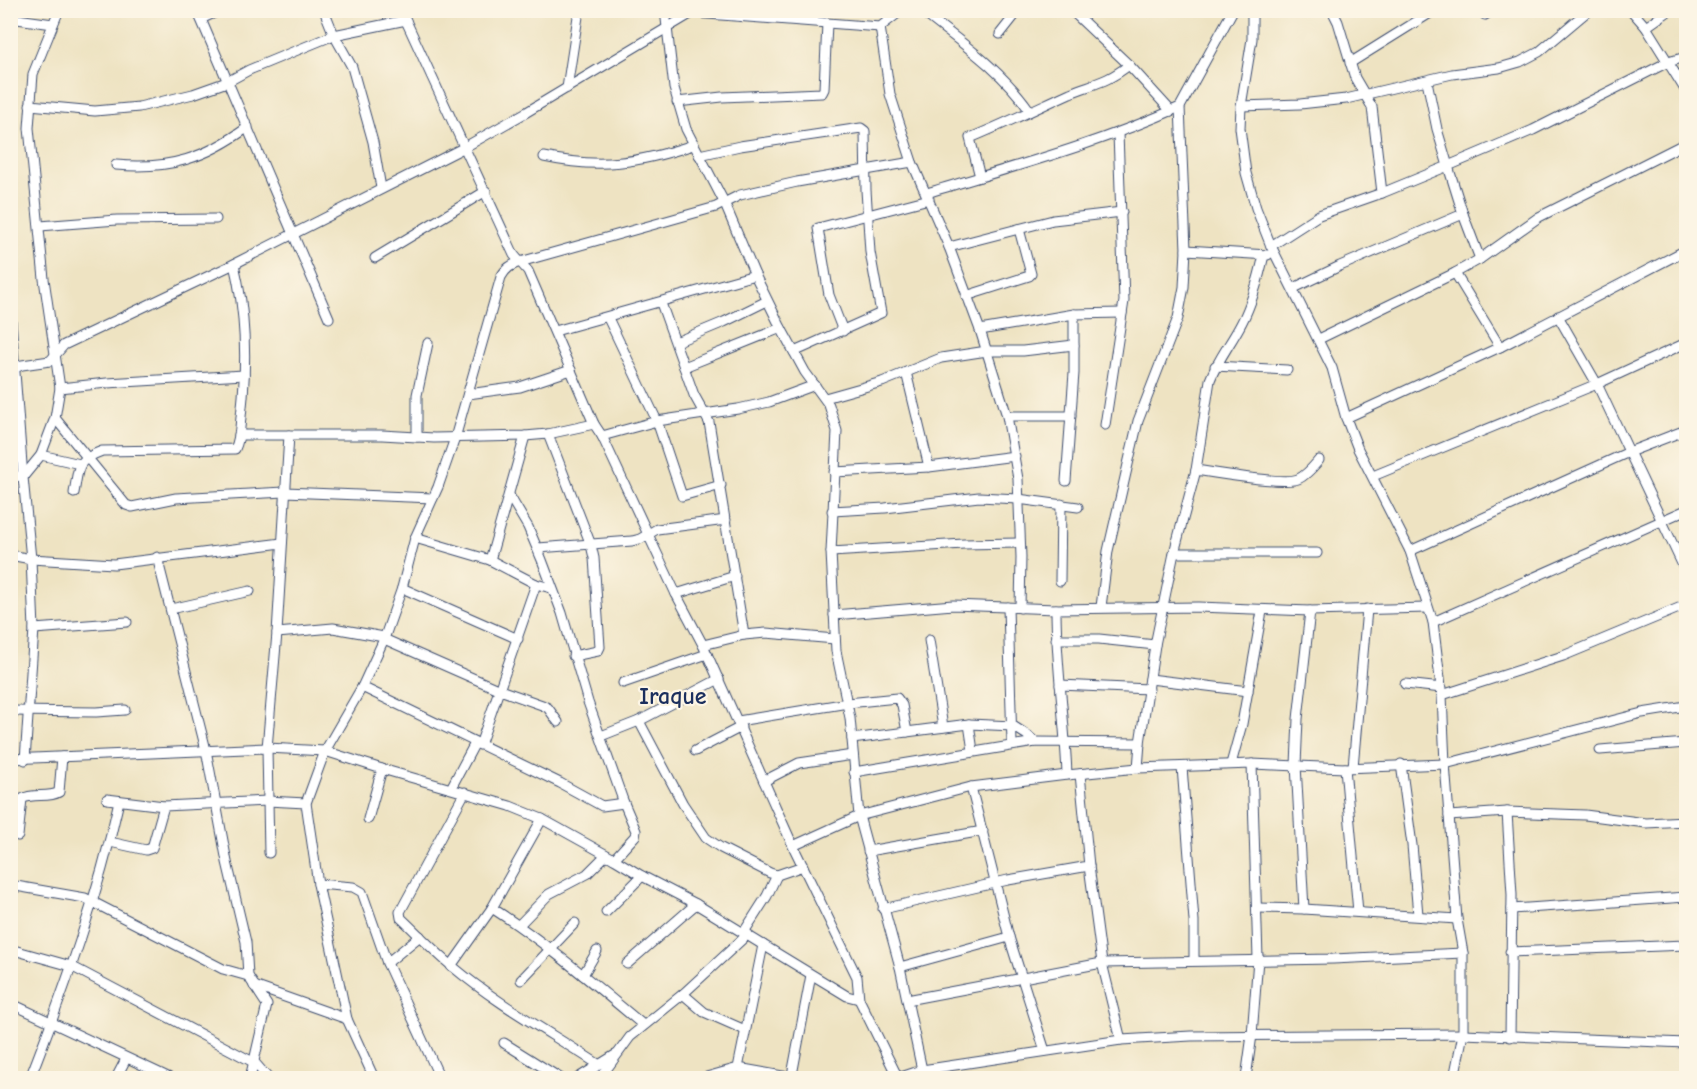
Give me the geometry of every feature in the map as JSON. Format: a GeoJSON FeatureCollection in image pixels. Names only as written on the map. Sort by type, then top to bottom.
{"type":"FeatureCollection","features":[{"type":"Feature","properties":{"kind":"street"},"geometry":{"type":"LineString","coordinates":[[22,477],[41,455],[55,418],[60,388],[29,128],[33,74],[59,10]]}},
{"type":"Feature","properties":{"kind":"street"},"geometry":{"type":"LineString","coordinates":[[221,10],[199,15],[329,318]]}},
{"type":"Feature","properties":{"kind":"street"},"geometry":{"type":"LineString","coordinates":[[324,10],[334,35],[352,67],[373,142],[381,188]]}},
{"type":"Feature","properties":{"kind":"street"},"geometry":{"type":"LineString","coordinates":[[401,10],[514,255],[528,271],[594,424],[602,436],[740,724],[764,781],[856,977],[860,999],[898,1078],[922,1071],[1121,1040],[1252,1035],[1463,1034],[1686,1043]]}},
{"type":"Feature","properties":{"kind":"street"},"geometry":{"type":"LineString","coordinates":[[567,88],[579,10]]}},
{"type":"Feature","properties":{"kind":"street"},"geometry":{"type":"LineString","coordinates":[[665,10],[677,102],[693,145],[724,202],[767,301],[794,352],[825,398],[837,430],[831,552],[835,639],[848,703],[859,816],[900,967],[922,1071]]}},
{"type":"Feature","properties":{"kind":"street"},"geometry":{"type":"LineString","coordinates":[[13,370],[22,365],[50,361],[64,345],[234,264],[465,147],[696,12],[879,27],[902,10]]}},
{"type":"Feature","properties":{"kind":"street"},"geometry":{"type":"LineString","coordinates":[[920,10],[989,66],[1010,86],[1030,111]]}},
{"type":"Feature","properties":{"kind":"street"},"geometry":{"type":"LineString","coordinates":[[1000,34],[1019,10]]}},
{"type":"Feature","properties":{"kind":"street"},"geometry":{"type":"LineString","coordinates":[[1071,10],[1176,109]]}},
{"type":"Feature","properties":{"kind":"street"},"geometry":{"type":"LineString","coordinates":[[1101,607],[1108,550],[1138,421],[1178,318],[1183,295],[1186,250],[1176,109],[1233,10]]}},
{"type":"Feature","properties":{"kind":"street"},"geometry":{"type":"LineString","coordinates":[[1252,10],[1252,39],[1241,106],[1240,128],[1246,173],[1256,208],[1271,246],[1332,368],[1346,418],[1358,449],[1410,551],[1433,622],[1442,691],[1457,919],[1463,953],[1463,1034],[1454,1078]]}},
{"type":"Feature","properties":{"kind":"street"},"geometry":{"type":"LineString","coordinates":[[1332,10],[1345,42],[1355,78],[1367,95],[1373,112],[1382,194]]}},
{"type":"Feature","properties":{"kind":"street"},"geometry":{"type":"LineString","coordinates":[[1350,63],[1435,10]]}},
{"type":"Feature","properties":{"kind":"street"},"geometry":{"type":"LineString","coordinates":[[1241,106],[1300,104],[1367,95],[1452,74],[1499,68],[1520,62],[1539,52],[1589,10]]}},
{"type":"Feature","properties":{"kind":"street"},"geometry":{"type":"LineString","coordinates":[[1631,10],[1646,27],[1686,91]]}},
{"type":"Feature","properties":{"kind":"street"},"geometry":{"type":"LineString","coordinates":[[1646,27],[1670,10]]}},
{"type":"Feature","properties":{"kind":"street"},"geometry":{"type":"LineString","coordinates":[[10,18],[53,24]]}},
{"type":"Feature","properties":{"kind":"street"},"geometry":{"type":"LineString","coordinates":[[30,105],[95,111],[139,107],[193,94],[227,82],[249,70],[334,35],[406,20]]}},
{"type":"Feature","properties":{"kind":"street"},"geometry":{"type":"LineString","coordinates":[[677,102],[722,97],[822,93],[827,23]]}},
{"type":"Feature","properties":{"kind":"street"},"geometry":{"type":"LineString","coordinates":[[879,27],[890,94],[912,162],[949,247],[980,330],[1007,416],[1016,456],[1020,608]]}},
{"type":"Feature","properties":{"kind":"street"},"geometry":{"type":"LineString","coordinates":[[1271,246],[1319,215],[1382,194],[1533,130],[1668,62],[1686,57]]}},
{"type":"Feature","properties":{"kind":"street"},"geometry":{"type":"LineString","coordinates":[[980,177],[970,138],[1074,92],[1102,83],[1129,65]]}},
{"type":"Feature","properties":{"kind":"street"},"geometry":{"type":"LineString","coordinates":[[1428,81],[1437,129],[1462,214],[1480,259]]}},
{"type":"Feature","properties":{"kind":"street"},"geometry":{"type":"LineString","coordinates":[[843,331],[829,295],[817,230],[819,226],[868,217],[980,177],[1118,133],[1176,109]]}},
{"type":"Feature","properties":{"kind":"street"},"geometry":{"type":"LineString","coordinates":[[116,165],[160,166],[188,160],[214,150],[248,127]]}},
{"type":"Feature","properties":{"kind":"street"},"geometry":{"type":"LineString","coordinates":[[699,155],[764,142],[861,128],[865,131],[870,252],[881,313],[794,352]]}},
{"type":"Feature","properties":{"kind":"street"},"geometry":{"type":"LineString","coordinates":[[1105,425],[1124,301],[1118,133]]}},
{"type":"Feature","properties":{"kind":"street"},"geometry":{"type":"LineString","coordinates":[[1319,339],[1455,273],[1480,259],[1539,217],[1686,143]]}},
{"type":"Feature","properties":{"kind":"street"},"geometry":{"type":"LineString","coordinates":[[544,157],[573,163],[619,164],[693,145]]}},
{"type":"Feature","properties":{"kind":"street"},"geometry":{"type":"LineString","coordinates":[[374,1078],[346,1019],[318,884],[306,803],[325,751],[362,687],[384,638],[402,588],[415,538],[433,498],[455,438],[501,277],[509,266],[520,262],[670,221],[716,207],[751,192],[912,162]]}},
{"type":"Feature","properties":{"kind":"street"},"geometry":{"type":"LineString","coordinates":[[375,258],[486,191]]}},
{"type":"Feature","properties":{"kind":"street"},"geometry":{"type":"LineString","coordinates":[[949,247],[1053,220],[1122,212]]}},
{"type":"Feature","properties":{"kind":"street"},"geometry":{"type":"LineString","coordinates":[[1294,288],[1462,214]]}},
{"type":"Feature","properties":{"kind":"street"},"geometry":{"type":"LineString","coordinates":[[40,226],[117,220],[216,219]]}},
{"type":"Feature","properties":{"kind":"street"},"geometry":{"type":"LineString","coordinates":[[966,296],[1031,274],[1019,229]]}},
{"type":"Feature","properties":{"kind":"street"},"geometry":{"type":"LineString","coordinates":[[1186,250],[1276,256]]}},
{"type":"Feature","properties":{"kind":"street"},"geometry":{"type":"LineString","coordinates":[[1346,418],[1500,347],[1686,250]]}},
{"type":"Feature","properties":{"kind":"street"},"geometry":{"type":"LineString","coordinates":[[1138,768],[1155,645],[1174,553],[1196,470],[1210,380],[1215,366],[1250,305],[1264,255]]}},
{"type":"Feature","properties":{"kind":"street"},"geometry":{"type":"LineString","coordinates":[[41,455],[83,460],[102,451],[234,449],[239,435],[244,375],[242,306],[234,264]]}},
{"type":"Feature","properties":{"kind":"street"},"geometry":{"type":"LineString","coordinates":[[1455,273],[1500,347]]}},
{"type":"Feature","properties":{"kind":"street"},"geometry":{"type":"LineString","coordinates":[[555,331],[755,275]]}},
{"type":"Feature","properties":{"kind":"street"},"geometry":{"type":"LineString","coordinates":[[676,342],[767,301]]}},
{"type":"Feature","properties":{"kind":"street"},"geometry":{"type":"LineString","coordinates":[[661,303],[684,367],[703,414],[709,422],[744,635]]}},
{"type":"Feature","properties":{"kind":"street"},"geometry":{"type":"LineString","coordinates":[[10,307],[13,370],[31,559],[34,629],[25,760]]}},
{"type":"Feature","properties":{"kind":"street"},"geometry":{"type":"LineString","coordinates":[[980,330],[1074,314],[1122,313]]}},
{"type":"Feature","properties":{"kind":"street"},"geometry":{"type":"LineString","coordinates":[[1066,481],[1074,373],[1074,314]]}},
{"type":"Feature","properties":{"kind":"street"},"geometry":{"type":"LineString","coordinates":[[1558,316],[1597,384],[1686,572]]}},
{"type":"Feature","properties":{"kind":"street"},"geometry":{"type":"LineString","coordinates":[[608,318],[657,421],[682,496],[721,485]]}},
{"type":"Feature","properties":{"kind":"street"},"geometry":{"type":"LineString","coordinates":[[684,367],[781,328]]}},
{"type":"Feature","properties":{"kind":"street"},"geometry":{"type":"LineString","coordinates":[[417,437],[417,395],[428,343]]}},
{"type":"Feature","properties":{"kind":"street"},"geometry":{"type":"LineString","coordinates":[[1372,476],[1597,384],[1686,343]]}},
{"type":"Feature","properties":{"kind":"street"},"geometry":{"type":"LineString","coordinates":[[825,398],[873,385],[941,358],[987,351],[1023,351],[1074,345]]}},
{"type":"Feature","properties":{"kind":"street"},"geometry":{"type":"LineString","coordinates":[[1215,366],[1287,370]]}},
{"type":"Feature","properties":{"kind":"street"},"geometry":{"type":"LineString","coordinates":[[468,394],[520,387],[571,370]]}},
{"type":"Feature","properties":{"kind":"street"},"geometry":{"type":"LineString","coordinates":[[906,372],[929,467]]}},
{"type":"Feature","properties":{"kind":"street"},"geometry":{"type":"LineString","coordinates":[[60,388],[244,375]]}},
{"type":"Feature","properties":{"kind":"street"},"geometry":{"type":"LineString","coordinates":[[602,436],[657,421],[769,402],[815,385]]}},
{"type":"Feature","properties":{"kind":"street"},"geometry":{"type":"LineString","coordinates":[[1007,416],[1071,416]]}},
{"type":"Feature","properties":{"kind":"street"},"geometry":{"type":"LineString","coordinates":[[55,418],[83,460],[126,505],[132,507],[176,498],[285,492],[433,498]]}},
{"type":"Feature","properties":{"kind":"street"},"geometry":{"type":"LineString","coordinates":[[239,435],[455,438],[525,436],[548,434],[594,424]]}},
{"type":"Feature","properties":{"kind":"street"},"geometry":{"type":"LineString","coordinates":[[1410,551],[1629,452],[1686,430]]}},
{"type":"Feature","properties":{"kind":"street"},"geometry":{"type":"LineString","coordinates":[[548,434],[594,558],[600,647],[598,651],[573,656]]}},
{"type":"Feature","properties":{"kind":"street"},"geometry":{"type":"LineString","coordinates":[[269,854],[267,748],[277,633],[289,435]]}},
{"type":"Feature","properties":{"kind":"street"},"geometry":{"type":"LineString","coordinates":[[490,560],[525,436]]}},
{"type":"Feature","properties":{"kind":"street"},"geometry":{"type":"LineString","coordinates":[[834,472],[929,467],[1016,456]]}},
{"type":"Feature","properties":{"kind":"street"},"geometry":{"type":"LineString","coordinates":[[74,493],[83,460]]}},
{"type":"Feature","properties":{"kind":"street"},"geometry":{"type":"LineString","coordinates":[[1196,470],[1286,481],[1297,479],[1307,473],[1319,460]]}},
{"type":"Feature","properties":{"kind":"street"},"geometry":{"type":"LineString","coordinates":[[10,475],[22,477]]}},
{"type":"Feature","properties":{"kind":"street"},"geometry":{"type":"LineString","coordinates":[[509,495],[538,548],[562,613],[573,656],[636,833],[587,874],[549,894],[519,925]]}},
{"type":"Feature","properties":{"kind":"street"},"geometry":{"type":"LineString","coordinates":[[832,511],[885,508],[972,497],[1018,499],[1078,507]]}},
{"type":"Feature","properties":{"kind":"street"},"geometry":{"type":"LineString","coordinates":[[1060,581],[1061,504]]}},
{"type":"Feature","properties":{"kind":"street"},"geometry":{"type":"LineString","coordinates":[[1433,622],[1686,510]]}},
{"type":"Feature","properties":{"kind":"street"},"geometry":{"type":"LineString","coordinates":[[538,548],[640,539],[657,529],[726,520]]}},
{"type":"Feature","properties":{"kind":"street"},"geometry":{"type":"LineString","coordinates":[[415,538],[490,560],[536,584],[551,588]]}},
{"type":"Feature","properties":{"kind":"street"},"geometry":{"type":"LineString","coordinates":[[10,555],[31,559],[114,564],[282,543]]}},
{"type":"Feature","properties":{"kind":"street"},"geometry":{"type":"LineString","coordinates":[[831,552],[1019,543]]}},
{"type":"Feature","properties":{"kind":"street"},"geometry":{"type":"LineString","coordinates":[[1174,553],[1317,553]]}},
{"type":"Feature","properties":{"kind":"street"},"geometry":{"type":"LineString","coordinates":[[157,557],[206,750],[227,862],[246,942],[248,976],[267,1005],[250,1078]]}},
{"type":"Feature","properties":{"kind":"street"},"geometry":{"type":"LineString","coordinates":[[676,594],[735,576]]}},
{"type":"Feature","properties":{"kind":"street"},"geometry":{"type":"LineString","coordinates":[[451,788],[478,744],[500,690],[536,584]]}},
{"type":"Feature","properties":{"kind":"street"},"geometry":{"type":"LineString","coordinates":[[402,588],[518,639]]}},
{"type":"Feature","properties":{"kind":"street"},"geometry":{"type":"LineString","coordinates":[[171,609],[250,591]]}},
{"type":"Feature","properties":{"kind":"street"},"geometry":{"type":"LineString","coordinates":[[834,615],[953,605],[1056,609],[1163,607],[1262,611],[1427,608]]}},
{"type":"Feature","properties":{"kind":"street"},"geometry":{"type":"LineString","coordinates":[[1405,684],[1442,691],[1563,656],[1686,605]]}},
{"type":"Feature","properties":{"kind":"street"},"geometry":{"type":"LineString","coordinates":[[1008,607],[1012,744]]}},
{"type":"Feature","properties":{"kind":"street"},"geometry":{"type":"LineString","coordinates":[[1056,609],[1056,639],[1067,775]]}},
{"type":"Feature","properties":{"kind":"street"},"geometry":{"type":"LineString","coordinates":[[1358,912],[1349,767],[1368,609]]}},
{"type":"Feature","properties":{"kind":"street"},"geometry":{"type":"LineString","coordinates":[[1231,764],[1248,691],[1262,611]]}},
{"type":"Feature","properties":{"kind":"street"},"geometry":{"type":"LineString","coordinates":[[1304,909],[1296,765],[1298,719],[1310,611]]}},
{"type":"Feature","properties":{"kind":"street"},"geometry":{"type":"LineString","coordinates":[[34,629],[127,622]]}},
{"type":"Feature","properties":{"kind":"street"},"geometry":{"type":"LineString","coordinates":[[277,633],[333,628],[384,638],[500,690],[546,707],[558,723]]}},
{"type":"Feature","properties":{"kind":"street"},"geometry":{"type":"LineString","coordinates":[[623,683],[744,635],[766,633],[835,639]]}},
{"type":"Feature","properties":{"kind":"street"},"geometry":{"type":"LineString","coordinates":[[1056,639],[1099,639],[1155,645]]}},
{"type":"Feature","properties":{"kind":"street"},"geometry":{"type":"LineString","coordinates":[[929,640],[943,727]]}},
{"type":"Feature","properties":{"kind":"street"},"geometry":{"type":"LineString","coordinates":[[601,736],[639,721],[719,679]]}},
{"type":"Feature","properties":{"kind":"street"},"geometry":{"type":"LineString","coordinates":[[1060,685],[1149,684],[1248,691]]}},
{"type":"Feature","properties":{"kind":"street"},"geometry":{"type":"LineString","coordinates":[[362,687],[602,806],[624,803]]}},
{"type":"Feature","properties":{"kind":"street"},"geometry":{"type":"LineString","coordinates":[[695,750],[740,724],[848,703],[899,699],[907,732]]}},
{"type":"Feature","properties":{"kind":"street"},"geometry":{"type":"LineString","coordinates":[[794,846],[859,816],[971,787],[1138,768],[1231,764],[1349,767],[1445,764],[1642,713],[1686,706]]}},
{"type":"Feature","properties":{"kind":"street"},"geometry":{"type":"LineString","coordinates":[[10,711],[125,710]]}},
{"type":"Feature","properties":{"kind":"street"},"geometry":{"type":"LineString","coordinates":[[639,721],[683,804],[706,838],[721,848],[777,875],[803,866]]}},
{"type":"Feature","properties":{"kind":"street"},"geometry":{"type":"LineString","coordinates":[[969,724],[973,751]]}},
{"type":"Feature","properties":{"kind":"street"},"geometry":{"type":"LineString","coordinates":[[852,740],[969,724],[1012,726],[1035,742]]}},
{"type":"Feature","properties":{"kind":"street"},"geometry":{"type":"LineString","coordinates":[[854,772],[1012,744],[1035,742],[1140,743]]}},
{"type":"Feature","properties":{"kind":"street"},"geometry":{"type":"LineString","coordinates":[[1600,750],[1686,743]]}},
{"type":"Feature","properties":{"kind":"street"},"geometry":{"type":"LineString","coordinates":[[10,759],[267,748],[325,751],[510,806],[542,819],[746,933],[852,999],[860,999]]}},
{"type":"Feature","properties":{"kind":"street"},"geometry":{"type":"LineString","coordinates":[[764,781],[799,763],[853,755]]}},
{"type":"Feature","properties":{"kind":"street"},"geometry":{"type":"LineString","coordinates":[[18,836],[22,799],[26,796],[54,795],[59,792],[62,757]]}},
{"type":"Feature","properties":{"kind":"street"},"geometry":{"type":"LineString","coordinates":[[1246,1078],[1258,959],[1252,764]]}},
{"type":"Feature","properties":{"kind":"street"},"geometry":{"type":"LineString","coordinates":[[1401,764],[1412,845],[1418,915]]}},
{"type":"Feature","properties":{"kind":"street"},"geometry":{"type":"LineString","coordinates":[[1182,766],[1194,921],[1194,960]]}},
{"type":"Feature","properties":{"kind":"street"},"geometry":{"type":"LineString","coordinates":[[368,819],[382,769]]}},
{"type":"Feature","properties":{"kind":"street"},"geometry":{"type":"LineString","coordinates":[[1080,774],[1102,963],[1121,1040]]}},
{"type":"Feature","properties":{"kind":"street"},"geometry":{"type":"LineString","coordinates":[[971,787],[1009,937],[1045,1051]]}},
{"type":"Feature","properties":{"kind":"street"},"geometry":{"type":"LineString","coordinates":[[465,792],[400,912],[401,918],[451,966],[526,1020],[598,1064]]}},
{"type":"Feature","properties":{"kind":"street"},"geometry":{"type":"LineString","coordinates":[[106,799],[164,806],[267,801],[306,803]]}},
{"type":"Feature","properties":{"kind":"street"},"geometry":{"type":"LineString","coordinates":[[30,1078],[52,1023],[93,902],[119,801]]}},
{"type":"Feature","properties":{"kind":"street"},"geometry":{"type":"LineString","coordinates":[[110,842],[146,850],[152,848],[164,806]]}},
{"type":"Feature","properties":{"kind":"street"},"geometry":{"type":"LineString","coordinates":[[1449,816],[1507,812],[1585,815],[1646,823],[1686,821]]}},
{"type":"Feature","properties":{"kind":"street"},"geometry":{"type":"LineString","coordinates":[[1507,812],[1512,909],[1509,1037]]}},
{"type":"Feature","properties":{"kind":"street"},"geometry":{"type":"LineString","coordinates":[[451,966],[492,908],[542,819]]}},
{"type":"Feature","properties":{"kind":"street"},"geometry":{"type":"LineString","coordinates":[[868,851],[982,831]]}},
{"type":"Feature","properties":{"kind":"street"},"geometry":{"type":"LineString","coordinates":[[883,909],[1089,866]]}},
{"type":"Feature","properties":{"kind":"street"},"geometry":{"type":"LineString","coordinates":[[600,1078],[617,1053],[644,1025],[682,994],[746,933],[777,875]]}},
{"type":"Feature","properties":{"kind":"street"},"geometry":{"type":"LineString","coordinates":[[606,912],[642,876]]}},
{"type":"Feature","properties":{"kind":"street"},"geometry":{"type":"LineString","coordinates":[[318,884],[353,887],[362,892],[387,963],[440,1078]]}},
{"type":"Feature","properties":{"kind":"street"},"geometry":{"type":"LineString","coordinates":[[10,885],[68,894],[93,902],[223,969],[248,976]]}},
{"type":"Feature","properties":{"kind":"street"},"geometry":{"type":"LineString","coordinates":[[1512,909],[1686,897]]}},
{"type":"Feature","properties":{"kind":"street"},"geometry":{"type":"LineString","coordinates":[[627,964],[696,904]]}},
{"type":"Feature","properties":{"kind":"street"},"geometry":{"type":"LineString","coordinates":[[492,908],[519,925],[644,1025]]}},
{"type":"Feature","properties":{"kind":"street"},"geometry":{"type":"LineString","coordinates":[[1258,908],[1418,915],[1457,919]]}},
{"type":"Feature","properties":{"kind":"street"},"geometry":{"type":"LineString","coordinates":[[521,980],[575,923]]}},
{"type":"Feature","properties":{"kind":"street"},"geometry":{"type":"LineString","coordinates":[[387,963],[420,936]]}},
{"type":"Feature","properties":{"kind":"street"},"geometry":{"type":"LineString","coordinates":[[900,967],[1009,937]]}},
{"type":"Feature","properties":{"kind":"street"},"geometry":{"type":"LineString","coordinates":[[738,1068],[763,945]]}},
{"type":"Feature","properties":{"kind":"street"},"geometry":{"type":"LineString","coordinates":[[1510,952],[1686,945]]}},
{"type":"Feature","properties":{"kind":"street"},"geometry":{"type":"LineString","coordinates":[[10,949],[71,966],[255,1063],[268,1078]]}},
{"type":"Feature","properties":{"kind":"street"},"geometry":{"type":"LineString","coordinates":[[583,975],[597,951]]}},
{"type":"Feature","properties":{"kind":"street"},"geometry":{"type":"LineString","coordinates":[[907,1000],[1102,963],[1333,959],[1463,953]]}},
{"type":"Feature","properties":{"kind":"street"},"geometry":{"type":"LineString","coordinates":[[703,1078],[738,1068],[788,1077],[792,1075],[811,975]]}},
{"type":"Feature","properties":{"kind":"street"},"geometry":{"type":"LineString","coordinates":[[254,986],[346,1019]]}},
{"type":"Feature","properties":{"kind":"street"},"geometry":{"type":"LineString","coordinates":[[682,994],[704,1012],[745,1030]]}},
{"type":"Feature","properties":{"kind":"street"},"geometry":{"type":"LineString","coordinates":[[10,1003],[170,1078]]}},
{"type":"Feature","properties":{"kind":"street"},"geometry":{"type":"LineString","coordinates":[[504,1043],[560,1078]]}},
{"type":"Feature","properties":{"kind":"street"},"geometry":{"type":"LineString","coordinates":[[578,1078],[617,1053]]}},
{"type":"Feature","properties":{"kind":"street"},"geometry":{"type":"LineString","coordinates":[[116,1078],[126,1059]]}},
{"type":"Feature","properties":{"kind":"district","name":"Iraque"},"geometry":{"type":"Point","coordinates":[673,696]}}]}
